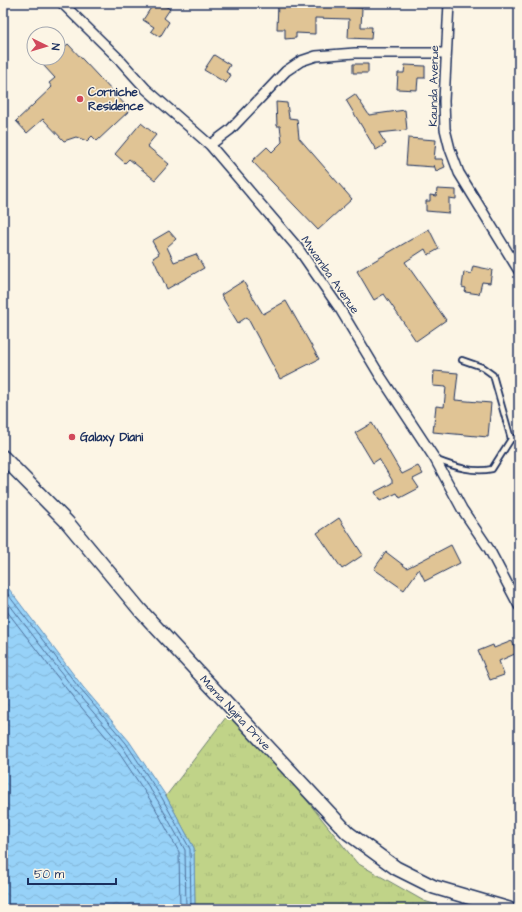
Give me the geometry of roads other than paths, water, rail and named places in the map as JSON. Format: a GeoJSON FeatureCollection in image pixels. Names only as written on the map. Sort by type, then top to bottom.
{"type":"FeatureCollection","features":[{"type":"Feature","properties":{"kind":"street","name":"Mwamba Avenue"},"geometry":{"type":"LineString","coordinates":[[62,3],[118,58],[146,89],[210,145],[282,229],[326,287],[379,374],[435,459],[462,509],[489,549],[519,606]]}},
{"type":"Feature","properties":{"kind":"street","name":"Kaunda Avenue"},"geometry":{"type":"LineString","coordinates":[[450,3],[446,53],[445,122],[450,149],[460,173],[519,271]]}},
{"type":"Feature","properties":{"kind":"street"},"geometry":{"type":"LineString","coordinates":[[210,145],[230,130],[286,71],[301,61],[316,56],[355,53],[446,53]]}},
{"type":"Feature","properties":{"kind":"street","name":"Mama Ngina Drive"},"geometry":{"type":"LineString","coordinates":[[3,457],[67,522],[140,610],[348,833],[396,868],[434,887],[509,909]]}},
{"type":"Feature","properties":{"kind":"lane"},"geometry":{"type":"LineString","coordinates":[[435,459],[453,466],[482,472],[492,469],[511,439],[494,374],[482,367],[462,360]]}},
{"type":"Feature","properties":{"kind":"lane"},"geometry":{"type":"LineString","coordinates":[[511,439],[519,438]]}},
{"type":"Feature","properties":{"kind":"water"},"geometry":{"type":"Polygon","coordinates":[[[3,581],[83,687],[129,741],[166,796],[194,848],[195,909],[3,909],[3,581]]]}},
{"type":"Feature","properties":{"kind":"place","name":"Corniche Residence"},"geometry":{"type":"Point","coordinates":[80,99]}},
{"type":"Feature","properties":{"kind":"place","name":"Galaxy Diani"},"geometry":{"type":"Point","coordinates":[72,437]}}]}
